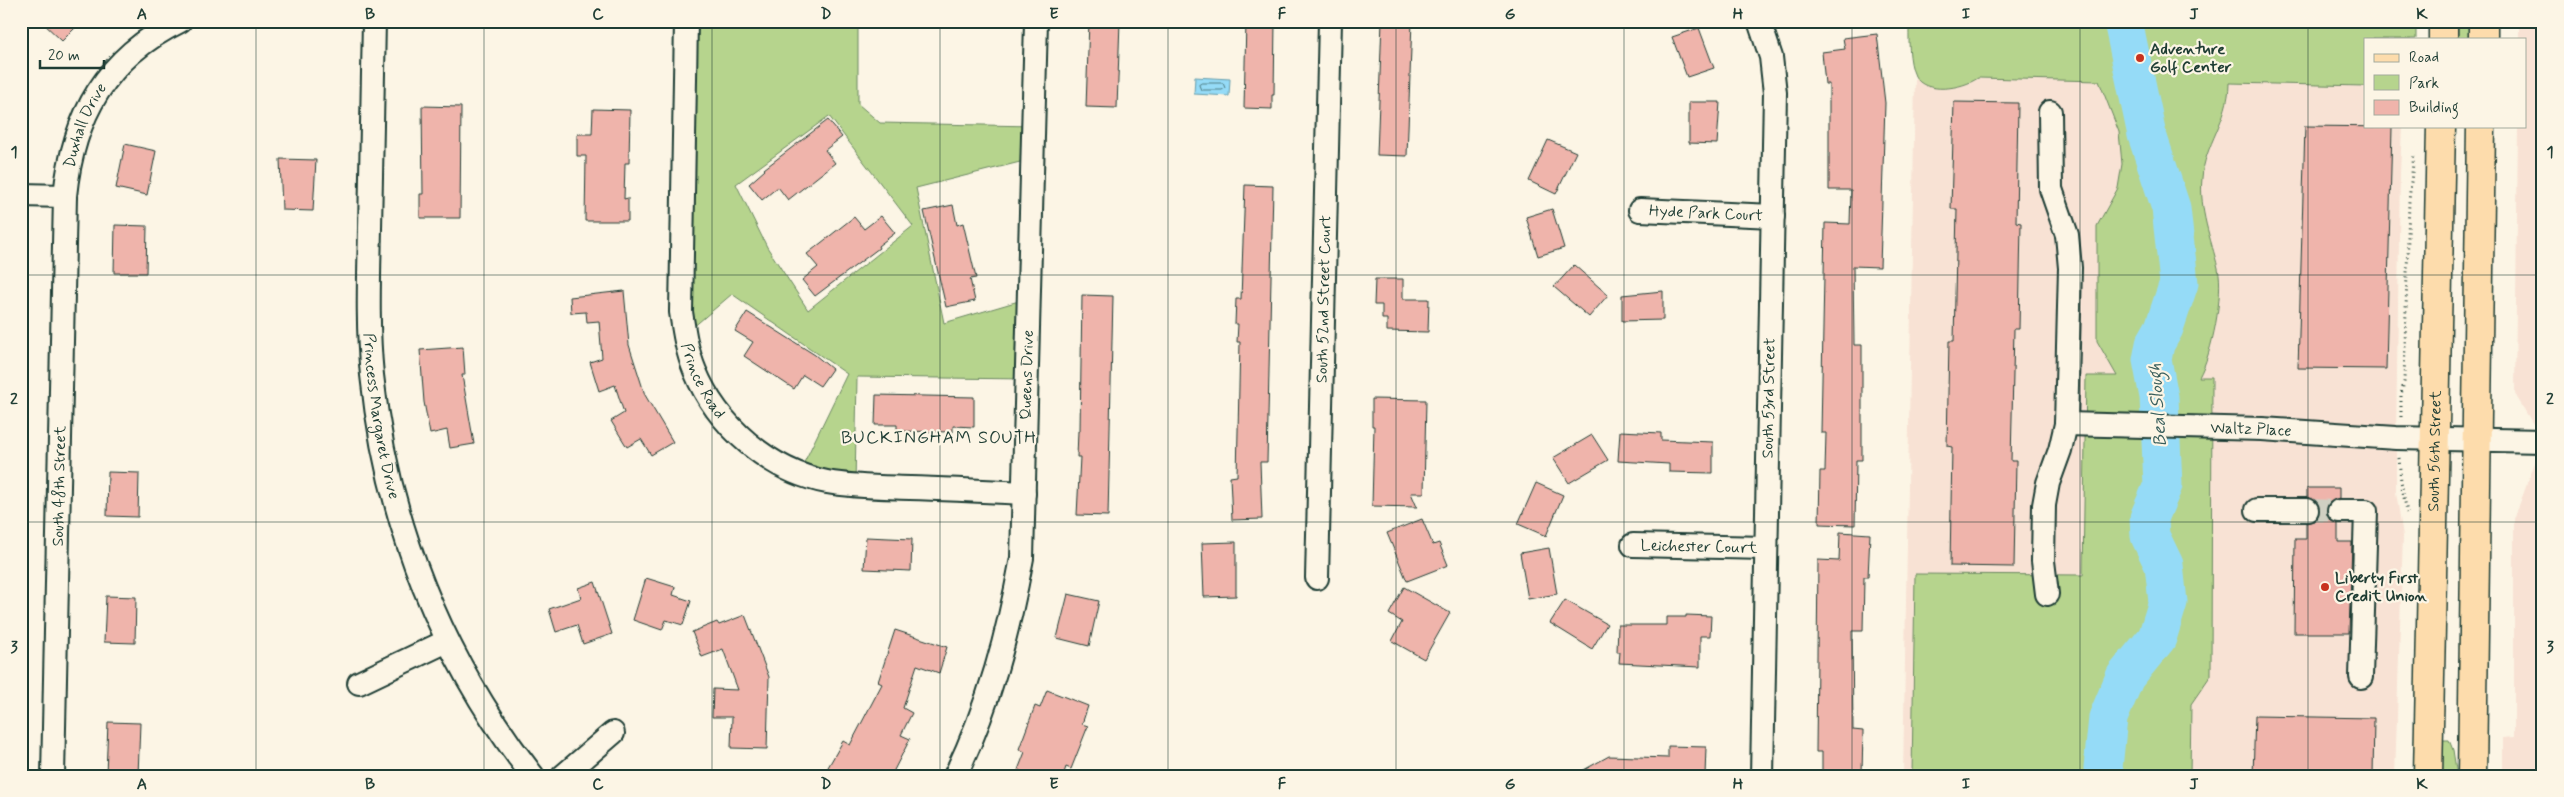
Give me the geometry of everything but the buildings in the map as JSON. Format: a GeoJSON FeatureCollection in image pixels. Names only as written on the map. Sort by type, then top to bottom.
{"type":"FeatureCollection","features":[{"type":"Feature","properties":{"kind":"main road"},"geometry":{"type":"LineString","coordinates":[[2443,21],[2443,38]]}},
{"type":"Feature","properties":{"kind":"main road"},"geometry":{"type":"LineString","coordinates":[[2483,21],[2483,38]]}},
{"type":"Feature","properties":{"kind":"main road","name":"South 56th Street"},"geometry":{"type":"LineString","coordinates":[[2428,776],[2442,128]]}},
{"type":"Feature","properties":{"kind":"main road"},"geometry":{"type":"LineString","coordinates":[[2472,776],[2481,128]]}},
{"type":"Feature","properties":{"kind":"street","name":"Duxhall Drive"},"geometry":{"type":"LineString","coordinates":[[65,196],[68,164],[74,138],[88,108],[106,80],[142,44],[180,21]]}},
{"type":"Feature","properties":{"kind":"street","name":"Princess Margaret Drive"},"geometry":{"type":"LineString","coordinates":[[374,21],[368,316],[372,374],[382,445],[397,512],[419,577],[447,640],[477,695],[533,776]]}},
{"type":"Feature","properties":{"kind":"street","name":"Prince Road"},"geometry":{"type":"LineString","coordinates":[[686,21],[681,312],[687,346],[695,371],[708,396],[727,423],[769,459],[799,473],[826,482],[1024,493]]}},
{"type":"Feature","properties":{"kind":"street","name":"Queens Drive"},"geometry":{"type":"LineString","coordinates":[[955,776],[993,683],[1011,621],[1022,558],[1036,21]]}},
{"type":"Feature","properties":{"kind":"street","name":"South 52nd Street Court"},"geometry":{"type":"LineString","coordinates":[[1317,578],[1330,21]]}},
{"type":"Feature","properties":{"kind":"street","name":"South 53rd Street"},"geometry":{"type":"LineString","coordinates":[[1759,21],[1771,57],[1775,93],[1762,776]]}},
{"type":"Feature","properties":{"kind":"street"},"geometry":{"type":"LineString","coordinates":[[2047,594],[2043,561],[2044,505],[2048,483],[2060,450],[2066,424],[2070,255],[2051,189],[2050,112]]}},
{"type":"Feature","properties":{"kind":"street"},"geometry":{"type":"LineString","coordinates":[[21,195],[65,196]]}},
{"type":"Feature","properties":{"kind":"street","name":"South 48th Street"},"geometry":{"type":"LineString","coordinates":[[53,776],[65,196]]}},
{"type":"Feature","properties":{"kind":"street","name":"Hyde Park Court"},"geometry":{"type":"LineString","coordinates":[[1640,210],[1772,216]]}},
{"type":"Feature","properties":{"kind":"street","name":"Waltz Place"},"geometry":{"type":"LineString","coordinates":[[2066,424],[2262,428],[2342,436],[2543,441]]}},
{"type":"Feature","properties":{"kind":"street"},"geometry":{"type":"LineString","coordinates":[[2256,510],[2307,510]]}},
{"type":"Feature","properties":{"kind":"street"},"geometry":{"type":"LineString","coordinates":[[2338,511],[2366,511],[2361,678]]}},
{"type":"Feature","properties":{"kind":"street","name":"Leichester Court"},"geometry":{"type":"LineString","coordinates":[[1633,545],[1766,548]]}},
{"type":"Feature","properties":{"kind":"street"},"geometry":{"type":"LineString","coordinates":[[359,684],[447,640]]}},
{"type":"Feature","properties":{"kind":"street"},"geometry":{"type":"LineString","coordinates":[[563,776],[613,733]]}},
{"type":"Feature","properties":{"kind":"shaded area"},"geometry":{"type":"Polygon","coordinates":[[[2519,21],[2543,21],[2543,441],[2515,394],[2518,128],[2526,128],[2526,38],[2519,38],[2519,21]]]}},
{"type":"Feature","properties":{"kind":"shaded area"},"geometry":{"type":"Polygon","coordinates":[[[1915,77],[2364,86],[2364,128],[2402,128],[2396,492],[2403,536],[2395,776],[1903,776],[1915,77]]]}},
{"type":"Feature","properties":{"kind":"shaded area"},"geometry":{"type":"Polygon","coordinates":[[[2543,441],[2543,776],[2503,776],[2503,738],[2514,737],[2514,519],[2543,441]]]}},
{"type":"Feature","properties":{"kind":"green space"},"geometry":{"type":"Polygon","coordinates":[[[686,21],[858,21],[858,104],[880,123],[1034,126],[1032,159],[916,188],[944,323],[1029,298],[1027,379],[857,377],[855,485],[799,473],[847,374],[732,294],[685,334],[686,21]],[[829,116],[736,184],[767,247],[808,310],[913,226],[829,116]]]}},
{"type":"Feature","properties":{"kind":"green space"},"geometry":{"type":"Polygon","coordinates":[[[1909,21],[2416,21],[2416,38],[2364,38],[2364,86],[2229,83],[2225,109],[2207,155],[2202,178],[2202,201],[2219,279],[2216,324],[2204,367],[2199,377],[2212,377],[2211,675],[2191,704],[2190,776],[1912,776],[1915,574],[2083,575],[2086,376],[2117,376],[2097,341],[2097,226],[2118,188],[2122,164],[2119,132],[2099,81],[1978,78],[1963,85],[1935,88],[1920,82],[1915,76],[1909,49],[1909,21]]]}},
{"type":"Feature","properties":{"kind":"green space"},"geometry":{"type":"Polygon","coordinates":[[[2458,21],[2473,21],[2472,38],[2458,38],[2458,21]]]}},
{"type":"Feature","properties":{"kind":"green space"},"geometry":{"type":"Polygon","coordinates":[[[2443,740],[2449,740],[2453,750],[2457,776],[2441,776],[2443,740]]]}},
{"type":"Feature","properties":{"kind":"water"},"geometry":{"type":"Polygon","coordinates":[[[1195,77],[1230,79],[1229,96],[1194,94],[1195,77]]]}},
{"type":"Feature","properties":{"kind":"waterway","name":"Beal Slough"},"geometry":{"type":"LineString","coordinates":[[2105,776],[2103,768],[2108,718],[2125,677],[2157,638],[2168,602],[2164,565],[2150,536],[2149,518],[2163,485],[2159,397],[2152,360],[2155,344],[2164,328],[2179,283],[2171,208],[2147,135],[2123,21]]}},
{"type":"Feature","properties":{"kind":"tunnel"},"geometry":{"type":"LineString","coordinates":[[2307,510],[2339,511]]}},
{"type":"Feature","properties":{"kind":"place","name":"Adventure Golf Center"},"geometry":{"type":"Point","coordinates":[2140,58]}},
{"type":"Feature","properties":{"kind":"place","name":"Liberty First Credit Union"},"geometry":{"type":"Point","coordinates":[2325,587]}},
{"type":"Feature","properties":{"kind":"district","name":"BUCKINGHAM SOUTH"},"geometry":{"type":"Point","coordinates":[939,438]}}]}
